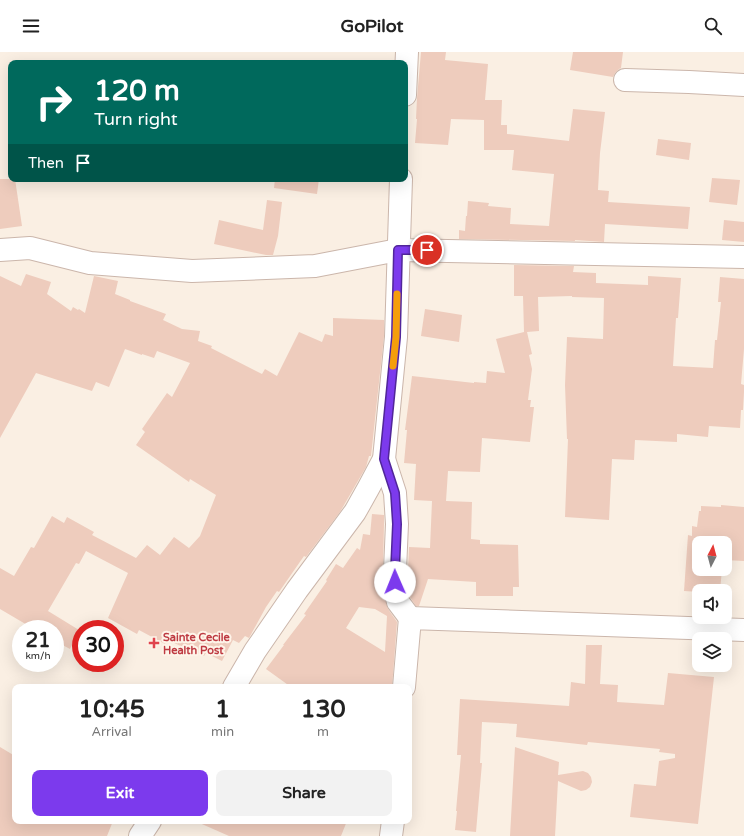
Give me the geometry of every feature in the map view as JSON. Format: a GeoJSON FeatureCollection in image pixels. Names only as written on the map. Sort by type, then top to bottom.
{"type":"FeatureCollection","features":[{"type":"Feature","properties":{"kind":"street"},"geometry":{"type":"LineString","coordinates":[[625,80],[744,85]]}},
{"type":"Feature","properties":{"kind":"street"},"geometry":{"type":"LineString","coordinates":[[236,684],[255,652],[297,590],[355,512],[384,459],[396,337],[398,250],[402,182]]}},
{"type":"Feature","properties":{"kind":"street"},"geometry":{"type":"LineString","coordinates":[[0,250],[30,248],[90,263],[192,271],[315,266],[398,250],[744,257]]}},
{"type":"Feature","properties":{"kind":"street"},"geometry":{"type":"LineString","coordinates":[[384,459],[395,493],[397,524],[395,570],[396,594],[398,602],[410,618],[404,684]]}},
{"type":"Feature","properties":{"kind":"street"},"geometry":{"type":"LineString","coordinates":[[410,618],[744,630]]}},
{"type":"Feature","properties":{"kind":"street"},"geometry":{"type":"LineString","coordinates":[[140,836],[148,824]]}},
{"type":"Feature","properties":{"kind":"building"},"geometry":{"type":"Polygon","coordinates":[[[421,52],[446,52],[445,60],[488,64],[485,100],[502,100],[501,125],[507,125],[507,134],[569,141],[573,109],[605,112],[600,153],[598,190],[609,191],[608,202],[690,207],[688,229],[605,224],[604,242],[575,240],[459,239],[459,230],[465,231],[468,201],[489,203],[488,206],[511,208],[510,224],[549,226],[554,174],[512,170],[514,150],[484,150],[484,120],[451,119],[448,145],[415,143],[421,52]]]}},
{"type":"Feature","properties":{"kind":"building"},"geometry":{"type":"Polygon","coordinates":[[[573,52],[623,52],[621,68],[613,77],[570,70],[573,52]]]}},
{"type":"Feature","properties":{"kind":"building"},"geometry":{"type":"Polygon","coordinates":[[[658,139],[691,143],[689,160],[656,155],[658,139]]]}},
{"type":"Feature","properties":{"kind":"building"},"geometry":{"type":"Polygon","coordinates":[[[712,178],[740,180],[737,205],[709,202],[712,178]]]}},
{"type":"Feature","properties":{"kind":"building"},"geometry":{"type":"Polygon","coordinates":[[[0,179],[8,179],[8,182],[15,182],[22,226],[0,229],[0,179]]]}},
{"type":"Feature","properties":{"kind":"building"},"geometry":{"type":"Polygon","coordinates":[[[275,182],[319,182],[317,194],[274,188],[275,182]]]}},
{"type":"Feature","properties":{"kind":"building"},"geometry":{"type":"Polygon","coordinates":[[[267,200],[282,202],[278,236],[273,255],[266,255],[214,244],[219,220],[263,230],[267,200]]]}},
{"type":"Feature","properties":{"kind":"building"},"geometry":{"type":"Polygon","coordinates":[[[724,220],[744,222],[744,242],[722,240],[724,220]]]}},
{"type":"Feature","properties":{"kind":"building"},"geometry":{"type":"Polygon","coordinates":[[[514,265],[574,266],[573,272],[596,273],[596,283],[648,285],[648,276],[681,278],[678,318],[676,318],[673,366],[713,368],[715,340],[717,340],[721,302],[718,302],[720,277],[744,279],[744,349],[741,384],[744,385],[744,392],[740,428],[709,426],[708,437],[677,434],[677,442],[635,440],[634,460],[612,459],[609,520],[565,517],[568,439],[565,385],[567,337],[603,339],[604,298],[572,296],[538,297],[539,331],[527,332],[532,354],[529,355],[532,369],[528,400],[531,400],[530,407],[534,407],[530,442],[482,438],[480,472],[448,471],[446,501],[472,502],[471,539],[480,540],[480,544],[518,545],[519,587],[513,587],[513,596],[476,596],[476,582],[428,579],[419,606],[416,606],[408,592],[409,547],[430,548],[432,501],[414,500],[416,464],[404,463],[407,430],[405,430],[412,376],[486,383],[487,371],[505,373],[496,339],[524,332],[523,296],[514,296],[514,265]]]}},
{"type":"Feature","properties":{"kind":"building"},"geometry":{"type":"Polygon","coordinates":[[[26,274],[51,282],[47,294],[71,311],[73,307],[85,313],[94,276],[118,281],[115,294],[166,314],[163,320],[182,329],[200,331],[198,341],[212,346],[211,348],[262,374],[265,369],[277,376],[299,332],[322,342],[325,334],[333,336],[333,318],[384,320],[384,336],[371,456],[369,456],[366,467],[340,512],[306,557],[304,556],[279,592],[277,591],[266,607],[249,638],[245,636],[239,643],[233,640],[222,661],[206,653],[204,656],[167,640],[165,644],[139,630],[137,634],[124,627],[124,620],[112,620],[108,618],[128,573],[86,551],[79,564],[76,563],[48,611],[63,620],[19,620],[0,609],[0,568],[14,576],[31,547],[34,548],[52,516],[64,523],[67,517],[94,532],[92,535],[136,558],[147,545],[160,555],[174,537],[189,548],[200,536],[216,495],[190,479],[189,482],[136,445],[145,432],[142,429],[167,393],[172,397],[190,363],[157,351],[154,358],[125,349],[109,387],[96,382],[92,391],[36,373],[0,438],[0,276],[21,286],[26,274]]]}},
{"type":"Feature","properties":{"kind":"building"},"geometry":{"type":"Polygon","coordinates":[[[425,309],[462,315],[459,342],[421,336],[425,309]]]}},
{"type":"Feature","properties":{"kind":"building"},"geometry":{"type":"Polygon","coordinates":[[[721,505],[744,507],[744,561],[732,560],[732,536],[692,536],[692,526],[697,527],[701,506],[721,507],[721,505]]]}},
{"type":"Feature","properties":{"kind":"building"},"geometry":{"type":"Polygon","coordinates":[[[372,514],[384,515],[384,595],[388,609],[397,622],[392,684],[287,684],[266,669],[306,615],[304,614],[327,581],[326,580],[336,564],[343,568],[357,548],[360,550],[363,534],[370,535],[372,514]],[[359,607],[346,628],[385,652],[387,616],[375,609],[359,607]]]}},
{"type":"Feature","properties":{"kind":"building"},"geometry":{"type":"Polygon","coordinates":[[[688,535],[692,536],[692,576],[721,576],[721,584],[692,584],[692,592],[684,591],[688,535]]]}},
{"type":"Feature","properties":{"kind":"building"},"geometry":{"type":"Polygon","coordinates":[[[64,621],[72,626],[72,645],[70,649],[64,646],[64,621]]]}},
{"type":"Feature","properties":{"kind":"building"},"geometry":{"type":"Polygon","coordinates":[[[586,645],[602,645],[600,684],[618,685],[617,702],[664,705],[668,673],[714,677],[698,824],[630,817],[634,784],[656,786],[659,761],[675,758],[675,754],[659,752],[660,749],[588,742],[587,745],[516,737],[517,724],[482,722],[480,763],[482,763],[476,832],[455,830],[461,755],[457,755],[460,699],[569,706],[571,682],[585,684],[586,645]]]}},
{"type":"Feature","properties":{"kind":"building"},"geometry":{"type":"Polygon","coordinates":[[[0,747],[12,754],[12,824],[112,824],[107,836],[0,836],[0,747]]]}},
{"type":"Feature","properties":{"kind":"building"},"geometry":{"type":"Polygon","coordinates":[[[515,747],[559,762],[558,775],[583,771],[588,773],[591,777],[592,782],[590,787],[581,791],[558,781],[555,836],[510,836],[515,747]]]}},
{"type":"Feature","properties":{"kind":"building"},"geometry":{"type":"Polygon","coordinates":[[[202,824],[346,824],[341,836],[229,836],[202,824]]]}},
{"type":"Feature","properties":{"kind":"slow traffic"},"geometry":{"type":"LineString","coordinates":[[393,366],[396,337],[397,294]]}},
{"type":"Feature","properties":{"kind":"place","name":"Sainte Cecile Health Post"},"geometry":{"type":"Point","coordinates":[154,643]}},
{"type":"Feature","properties":{"kind":"route"},"geometry":{"type":"LineString","coordinates":[[395,582],[397,524],[395,493],[384,459],[396,337],[398,250],[427,250]]}}]}
